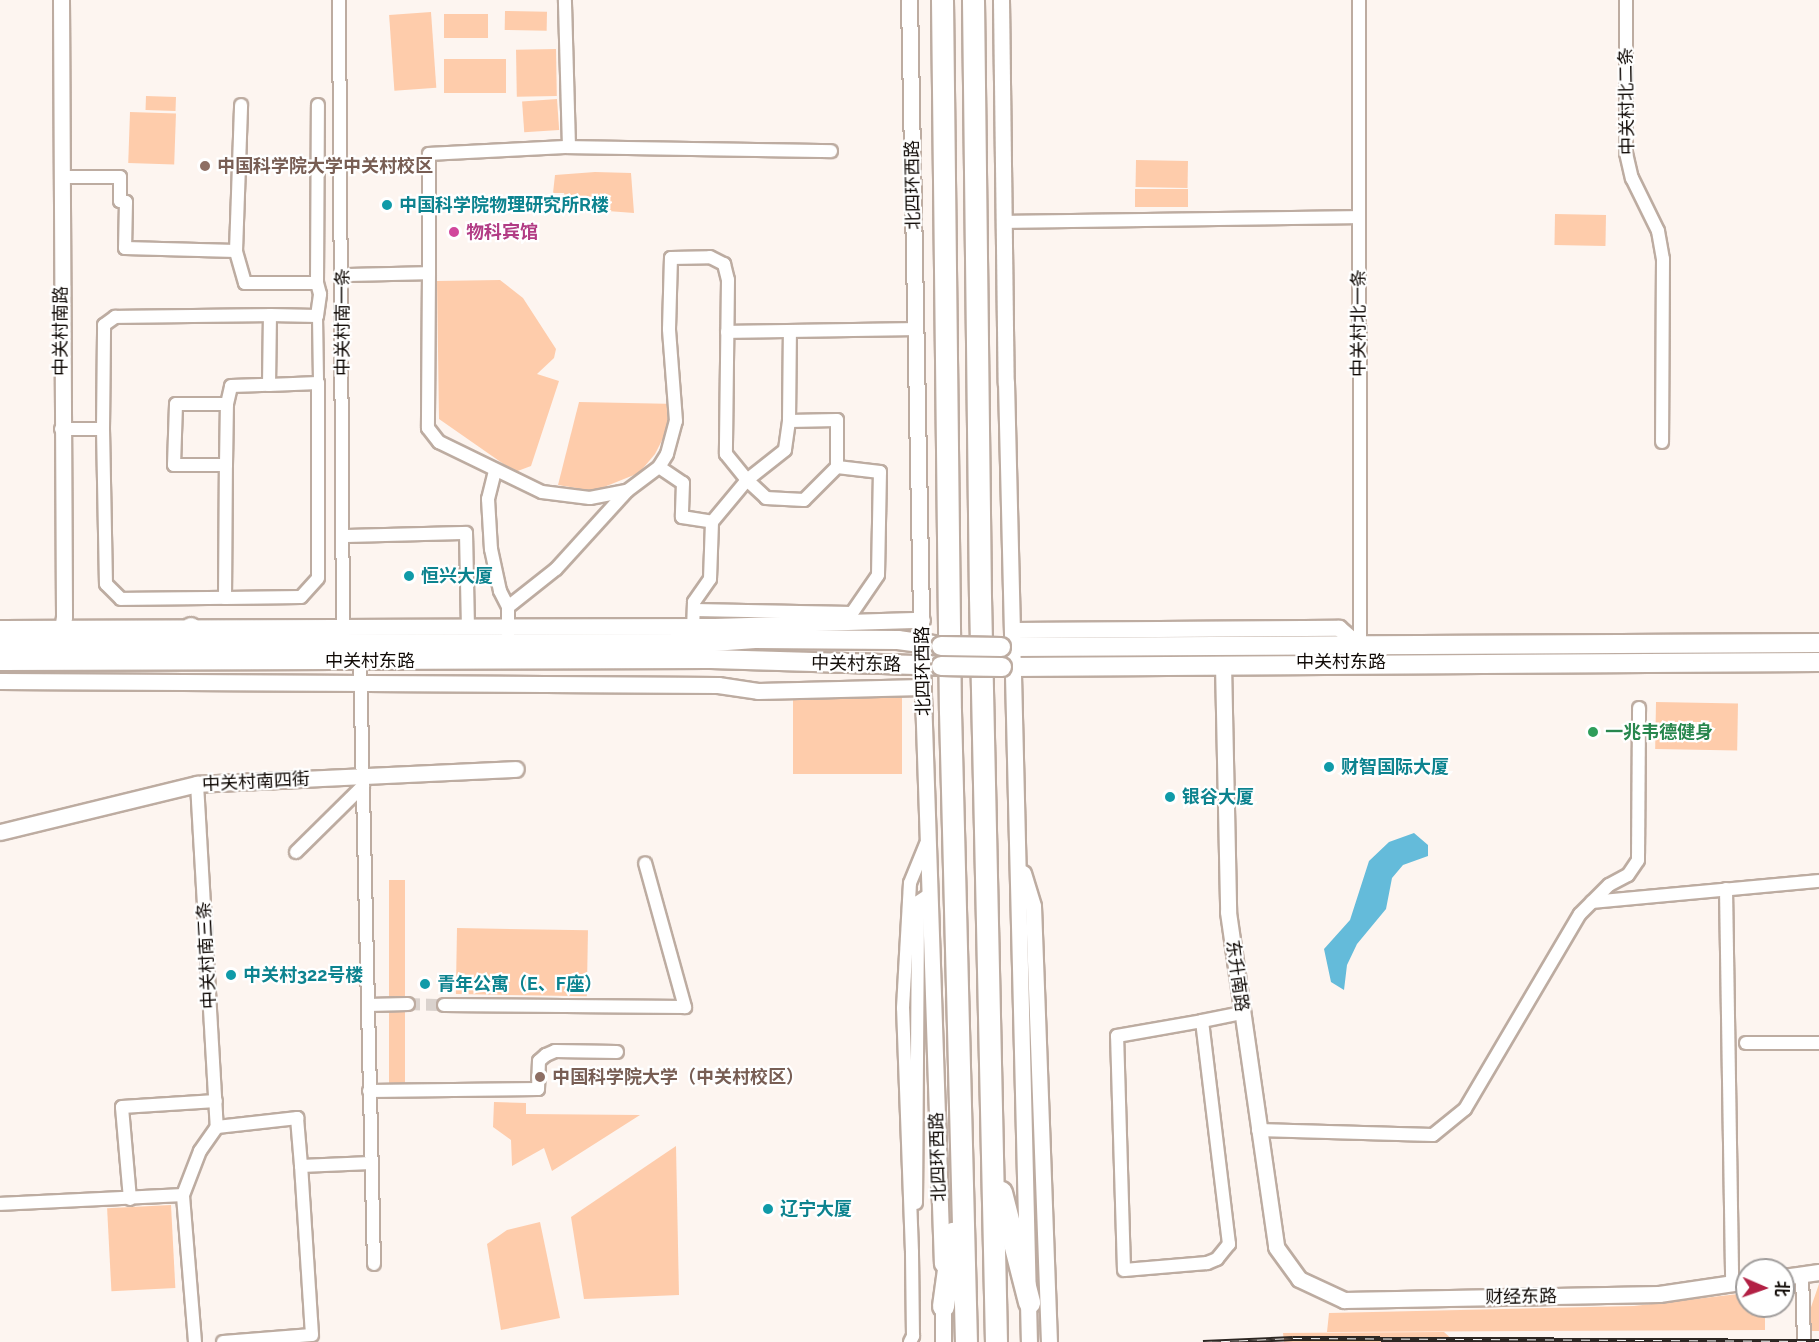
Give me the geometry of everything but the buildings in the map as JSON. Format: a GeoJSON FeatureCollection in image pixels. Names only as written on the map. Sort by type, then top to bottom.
{"type":"FeatureCollection","features":[{"type":"Feature","properties":{"kind":"highway","name":"北四环西路"},"geometry":{"type":"LineString","coordinates":[[942,0],[949,678],[966,1342]]}},
{"type":"Feature","properties":{"kind":"highway"},"geometry":{"type":"LineString","coordinates":[[973,0],[996,1342]]}},
{"type":"Feature","properties":{"kind":"highway"},"geometry":{"type":"LineString","coordinates":[[992,1156],[1029,1302]]}},
{"type":"Feature","properties":{"kind":"highway"},"geometry":{"type":"LineString","coordinates":[[943,1306],[962,1173]]}},
{"type":"Feature","properties":{"kind":"main road"},"geometry":{"type":"LineString","coordinates":[[191,627],[215,644]]}},
{"type":"Feature","properties":{"kind":"main road","name":"中关村东路"},"geometry":{"type":"LineString","coordinates":[[0,644],[215,644],[343,635],[767,639],[941,646],[1009,642],[1360,646],[1819,643]]}},
{"type":"Feature","properties":{"kind":"main road","name":"中关村东路"},"geometry":{"type":"LineString","coordinates":[[0,661],[61,644],[360,661],[711,659],[1008,667],[1819,662]]}},
{"type":"Feature","properties":{"kind":"street","name":"中关村南路"},"geometry":{"type":"LineString","coordinates":[[61,0],[61,429],[64,616],[61,644]]}},
{"type":"Feature","properties":{"kind":"street","name":"中关村南一条"},"geometry":{"type":"LineString","coordinates":[[339,0],[343,280],[343,635]]}},
{"type":"Feature","properties":{"kind":"street"},"geometry":{"type":"LineString","coordinates":[[565,0],[569,147]]}},
{"type":"Feature","properties":{"kind":"street","name":"北四环西路"},"geometry":{"type":"LineString","coordinates":[[909,0],[914,329],[922,620],[921,665],[943,1342]]}},
{"type":"Feature","properties":{"kind":"street"},"geometry":{"type":"LineString","coordinates":[[1001,0],[1008,667],[1017,848],[1029,1342]]}},
{"type":"Feature","properties":{"kind":"street","name":"中关村北一条"},"geometry":{"type":"LineString","coordinates":[[1359,0],[1360,646]]}},
{"type":"Feature","properties":{"kind":"street","name":"中关村北二条"},"geometry":{"type":"LineString","coordinates":[[1626,0],[1626,153],[1632,178],[1658,231],[1663,259],[1662,442]]}},
{"type":"Feature","properties":{"kind":"street"},"geometry":{"type":"LineString","coordinates":[[241,105],[236,251],[245,283],[319,288],[343,280],[429,273]]}},
{"type":"Feature","properties":{"kind":"street"},"geometry":{"type":"LineString","coordinates":[[317,316],[115,317],[104,325],[102,429],[106,584],[121,599],[301,597],[318,578],[318,105]]}},
{"type":"Feature","properties":{"kind":"street"},"geometry":{"type":"LineString","coordinates":[[627,491],[590,498],[542,492],[439,442],[428,428],[429,154],[569,147],[831,151]]}},
{"type":"Feature","properties":{"kind":"street"},"geometry":{"type":"LineString","coordinates":[[61,177],[120,177],[120,201],[126,202],[125,248],[236,251]]}},
{"type":"Feature","properties":{"kind":"street"},"geometry":{"type":"LineString","coordinates":[[1004,222],[1359,217]]}},
{"type":"Feature","properties":{"kind":"street"},"geometry":{"type":"LineString","coordinates":[[508,607],[556,569],[627,491],[659,467],[667,454],[676,420],[669,329],[670,258],[710,257],[724,264],[728,280],[726,454],[747,480],[766,498],[804,500],[837,467],[837,420],[789,420]]}},
{"type":"Feature","properties":{"kind":"street"},"geometry":{"type":"LineString","coordinates":[[269,385],[270,315]]}},
{"type":"Feature","properties":{"kind":"street"},"geometry":{"type":"LineString","coordinates":[[727,332],[914,329]]}},
{"type":"Feature","properties":{"kind":"street"},"geometry":{"type":"LineString","coordinates":[[693,626],[694,602],[710,579],[712,522],[747,480],[785,450],[789,420],[790,331]]}},
{"type":"Feature","properties":{"kind":"street"},"geometry":{"type":"LineString","coordinates":[[225,598],[227,404],[231,386],[318,384]]}},
{"type":"Feature","properties":{"kind":"street"},"geometry":{"type":"LineString","coordinates":[[226,465],[174,465],[176,404],[227,404]]}},
{"type":"Feature","properties":{"kind":"street"},"geometry":{"type":"LineString","coordinates":[[61,429],[102,429]]}},
{"type":"Feature","properties":{"kind":"street"},"geometry":{"type":"LineString","coordinates":[[659,467],[683,483],[682,517],[712,522]]}},
{"type":"Feature","properties":{"kind":"street"},"geometry":{"type":"LineString","coordinates":[[694,610],[852,613],[878,575],[880,472],[837,467]]}},
{"type":"Feature","properties":{"kind":"street"},"geometry":{"type":"LineString","coordinates":[[495,471],[488,499],[491,549],[500,591],[508,607],[508,635]]}},
{"type":"Feature","properties":{"kind":"street"},"geometry":{"type":"LineString","coordinates":[[343,536],[466,533],[468,626]]}},
{"type":"Feature","properties":{"kind":"street","name":"中关村东路"},"geometry":{"type":"LineString","coordinates":[[0,628],[61,644],[191,627],[343,635],[468,626],[508,635],[693,626],[922,620]]}},
{"type":"Feature","properties":{"kind":"street"},"geometry":{"type":"LineString","coordinates":[[360,661],[374,1264]]}},
{"type":"Feature","properties":{"kind":"street","name":"东升南路"},"geometry":{"type":"LineString","coordinates":[[1223,664],[1228,912],[1276,1247],[1299,1279]]}},
{"type":"Feature","properties":{"kind":"street","name":"中关村东路"},"geometry":{"type":"LineString","coordinates":[[0,681],[360,686],[718,685],[758,691],[922,687]]}},
{"type":"Feature","properties":{"kind":"street"},"geometry":{"type":"LineString","coordinates":[[1258,1130],[1433,1135],[1446,1128],[1465,1109],[1580,914],[1609,885],[1628,875],[1638,860],[1639,708]]}},
{"type":"Feature","properties":{"kind":"street","name":"中关村南四街"},"geometry":{"type":"LineString","coordinates":[[0,832],[197,784],[362,782],[516,769]]}},
{"type":"Feature","properties":{"kind":"street"},"geometry":{"type":"LineString","coordinates":[[296,852],[362,782]]}},
{"type":"Feature","properties":{"kind":"street","name":"中关村南三条"},"geometry":{"type":"LineString","coordinates":[[197,784],[217,1126]]}},
{"type":"Feature","properties":{"kind":"street"},"geometry":{"type":"LineString","coordinates":[[910,1342],[913,1336],[912,1252],[903,1008],[910,883],[928,840]]}},
{"type":"Feature","properties":{"kind":"street"},"geometry":{"type":"LineString","coordinates":[[1017,848],[1033,906],[1049,1342]]}},
{"type":"Feature","properties":{"kind":"street"},"geometry":{"type":"LineString","coordinates":[[444,1005],[685,1007],[645,863]]}},
{"type":"Feature","properties":{"kind":"street"},"geometry":{"type":"LineString","coordinates":[[1592,902],[1819,881]]}},
{"type":"Feature","properties":{"kind":"street"},"geometry":{"type":"LineString","coordinates":[[1726,889],[1739,1258]]}},
{"type":"Feature","properties":{"kind":"street"},"geometry":{"type":"LineString","coordinates":[[912,1252],[916,1212],[918,902],[930,894]]}},
{"type":"Feature","properties":{"kind":"street"},"geometry":{"type":"LineString","coordinates":[[368,1005],[408,1004]]}},
{"type":"Feature","properties":{"kind":"street"},"geometry":{"type":"LineString","coordinates":[[1202,1021],[1229,1244],[1217,1259],[1208,1263],[1124,1270],[1117,1036],[1242,1013]]}},
{"type":"Feature","properties":{"kind":"street"},"geometry":{"type":"LineString","coordinates":[[1746,1043],[1819,1043]]}},
{"type":"Feature","properties":{"kind":"street"},"geometry":{"type":"LineString","coordinates":[[369,1091],[538,1089],[539,1061],[546,1055],[555,1051],[617,1052]]}},
{"type":"Feature","properties":{"kind":"street"},"geometry":{"type":"LineString","coordinates":[[130,1199],[122,1107],[216,1101]]}},
{"type":"Feature","properties":{"kind":"street"},"geometry":{"type":"LineString","coordinates":[[195,1342],[183,1195],[200,1151],[217,1126],[297,1118],[312,1335],[223,1342]]}},
{"type":"Feature","properties":{"kind":"street"},"geometry":{"type":"LineString","coordinates":[[301,1166],[371,1163]]}},
{"type":"Feature","properties":{"kind":"street"},"geometry":{"type":"LineString","coordinates":[[0,1204],[183,1195]]}},
{"type":"Feature","properties":{"kind":"street"},"geometry":{"type":"LineString","coordinates":[[1795,1275],[1819,1272]]}},
{"type":"Feature","properties":{"kind":"street"},"geometry":{"type":"LineString","coordinates":[[1802,1274],[1804,1342]]}},
{"type":"Feature","properties":{"kind":"street","name":"财经东路"},"geometry":{"type":"LineString","coordinates":[[1299,1279],[1344,1300],[1659,1294],[1735,1283]]}},
{"type":"Feature","properties":{"kind":"shaded area"},"geometry":{"type":"Polygon","coordinates":[[[505,11],[547,12],[547,31],[505,30],[505,11]]]}},
{"type":"Feature","properties":{"kind":"shaded area"},"geometry":{"type":"Polygon","coordinates":[[[431,12],[436,88],[394,91],[389,15],[431,12]]]}},
{"type":"Feature","properties":{"kind":"shaded area"},"geometry":{"type":"Polygon","coordinates":[[[444,14],[488,14],[488,38],[444,38],[444,14]]]}},
{"type":"Feature","properties":{"kind":"shaded area"},"geometry":{"type":"Polygon","coordinates":[[[556,49],[557,96],[517,97],[516,50],[556,49]]]}},
{"type":"Feature","properties":{"kind":"shaded area"},"geometry":{"type":"Polygon","coordinates":[[[444,59],[506,59],[506,93],[444,93],[444,59]]]}},
{"type":"Feature","properties":{"kind":"shaded area"},"geometry":{"type":"Polygon","coordinates":[[[146,96],[176,97],[175,111],[146,110],[146,96]]]}},
{"type":"Feature","properties":{"kind":"shaded area"},"geometry":{"type":"Polygon","coordinates":[[[557,99],[559,130],[524,132],[522,101],[557,99]]]}},
{"type":"Feature","properties":{"kind":"shaded area"},"geometry":{"type":"Polygon","coordinates":[[[130,112],[176,114],[174,165],[128,163],[130,112]]]}},
{"type":"Feature","properties":{"kind":"shaded area"},"geometry":{"type":"Polygon","coordinates":[[[1136,160],[1188,161],[1188,188],[1136,187],[1136,160]]]}},
{"type":"Feature","properties":{"kind":"shaded area"},"geometry":{"type":"Polygon","coordinates":[[[595,172],[631,173],[634,213],[568,208],[564,193],[553,193],[555,175],[595,172]]]}},
{"type":"Feature","properties":{"kind":"shaded area"},"geometry":{"type":"Polygon","coordinates":[[[1135,189],[1188,189],[1188,207],[1135,207],[1135,189]]]}},
{"type":"Feature","properties":{"kind":"shaded area"},"geometry":{"type":"Polygon","coordinates":[[[1555,214],[1606,215],[1605,246],[1554,245],[1555,214]]]}},
{"type":"Feature","properties":{"kind":"shaded area"},"geometry":{"type":"Polygon","coordinates":[[[500,280],[523,298],[556,349],[554,358],[537,374],[559,381],[531,466],[515,472],[439,419],[437,281],[500,280]]]}},
{"type":"Feature","properties":{"kind":"shaded area"},"geometry":{"type":"Polygon","coordinates":[[[579,402],[678,404],[678,409],[655,454],[639,473],[594,491],[558,485],[579,402]]]}},
{"type":"Feature","properties":{"kind":"shaded area"},"geometry":{"type":"Polygon","coordinates":[[[793,692],[902,692],[902,774],[793,774],[793,692]]]}},
{"type":"Feature","properties":{"kind":"shaded area"},"geometry":{"type":"Polygon","coordinates":[[[1656,702],[1738,703],[1737,750],[1655,749],[1656,702]]]}},
{"type":"Feature","properties":{"kind":"shaded area"},"geometry":{"type":"Polygon","coordinates":[[[389,880],[405,880],[405,1083],[389,1083],[389,880]]]}},
{"type":"Feature","properties":{"kind":"shaded area"},"geometry":{"type":"Polygon","coordinates":[[[457,928],[588,930],[587,996],[456,994],[457,928]]]}},
{"type":"Feature","properties":{"kind":"shaded area"},"geometry":{"type":"Polygon","coordinates":[[[494,1102],[526,1103],[526,1114],[640,1115],[552,1171],[544,1148],[512,1166],[511,1140],[493,1127],[494,1102]]]}},
{"type":"Feature","properties":{"kind":"shaded area"},"geometry":{"type":"Polygon","coordinates":[[[676,1146],[679,1295],[584,1299],[571,1217],[676,1146]]]}},
{"type":"Feature","properties":{"kind":"shaded area"},"geometry":{"type":"Polygon","coordinates":[[[171,1205],[175,1288],[111,1291],[107,1208],[171,1205]]]}},
{"type":"Feature","properties":{"kind":"shaded area"},"geometry":{"type":"Polygon","coordinates":[[[540,1222],[560,1318],[501,1330],[487,1244],[507,1230],[540,1222]]]}},
{"type":"Feature","properties":{"kind":"shaded area"},"geometry":{"type":"Polygon","coordinates":[[[1819,1284],[1819,1331],[1811,1331],[1810,1310],[1819,1284]]]}},
{"type":"Feature","properties":{"kind":"shaded area"},"geometry":{"type":"Polygon","coordinates":[[[1735,1294],[1735,1318],[1765,1318],[1765,1330],[1327,1332],[1329,1313],[1634,1306],[1735,1294]]]}},
{"type":"Feature","properties":{"kind":"shaded area"},"geometry":{"type":"Polygon","coordinates":[[[1444,1332],[1455,1342],[1284,1342],[1283,1333],[1444,1332]]]}},
{"type":"Feature","properties":{"kind":"water"},"geometry":{"type":"Polygon","coordinates":[[[1414,833],[1428,845],[1428,856],[1403,865],[1392,878],[1386,909],[1357,944],[1347,965],[1344,990],[1331,982],[1324,949],[1350,920],[1369,861],[1389,842],[1414,833]]]}},
{"type":"Feature","properties":{"kind":"tunnel"},"geometry":{"type":"LineString","coordinates":[[408,1004],[444,1005]]}},
{"type":"Feature","properties":{"kind":"railway"},"geometry":{"type":"LineString","coordinates":[[1203,1342],[1293,1338],[1819,1341]]}},
{"type":"Feature","properties":{"kind":"place","name":"中国科学院大学中关村校区"},"geometry":{"type":"Point","coordinates":[205,166]}},
{"type":"Feature","properties":{"kind":"place","name":"中国科学院物理研究所R楼"},"geometry":{"type":"Point","coordinates":[387,205]}},
{"type":"Feature","properties":{"kind":"place","name":"物科宾馆"},"geometry":{"type":"Point","coordinates":[454,232]}},
{"type":"Feature","properties":{"kind":"place","name":"恒兴大厦"},"geometry":{"type":"Point","coordinates":[409,576]}},
{"type":"Feature","properties":{"kind":"place","name":"一兆韦德健身"},"geometry":{"type":"Point","coordinates":[1593,732]}},
{"type":"Feature","properties":{"kind":"place","name":"财智国际大厦"},"geometry":{"type":"Point","coordinates":[1329,767]}},
{"type":"Feature","properties":{"kind":"place","name":"银谷大厦"},"geometry":{"type":"Point","coordinates":[1170,797]}},
{"type":"Feature","properties":{"kind":"place","name":"中关村322号楼"},"geometry":{"type":"Point","coordinates":[231,975]}},
{"type":"Feature","properties":{"kind":"place","name":"青年公寓（E、F座）"},"geometry":{"type":"Point","coordinates":[425,984]}},
{"type":"Feature","properties":{"kind":"place","name":"中国科学院大学（中关村校区）"},"geometry":{"type":"Point","coordinates":[540,1077]}},
{"type":"Feature","properties":{"kind":"place","name":"辽宁大厦"},"geometry":{"type":"Point","coordinates":[768,1209]}}]}
